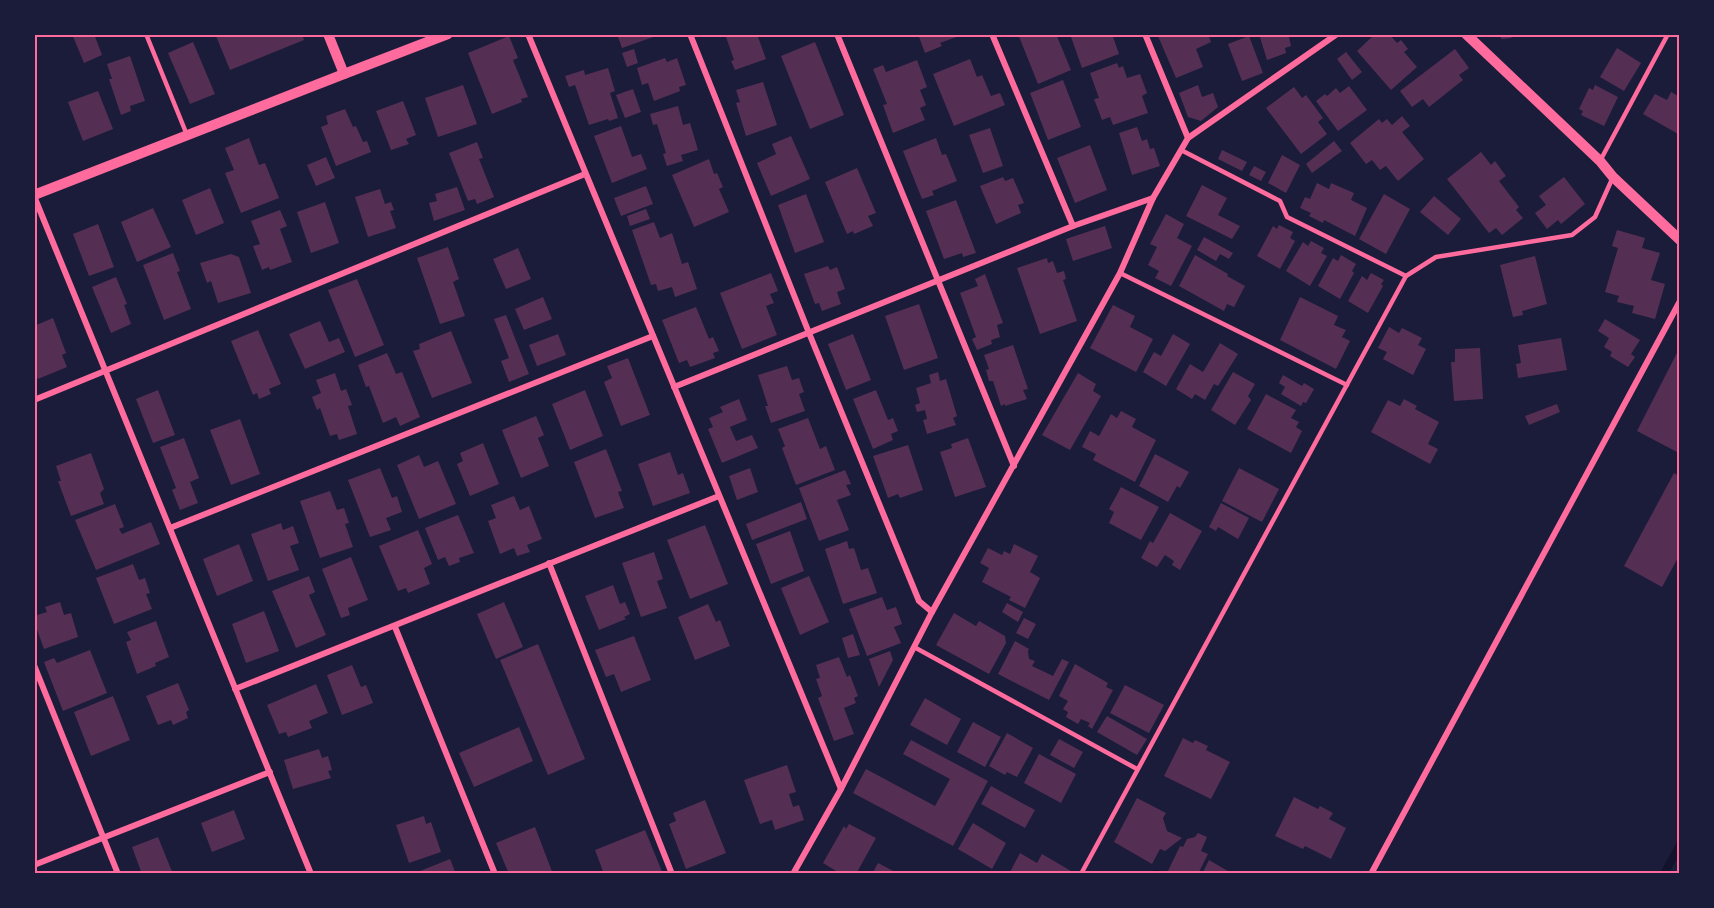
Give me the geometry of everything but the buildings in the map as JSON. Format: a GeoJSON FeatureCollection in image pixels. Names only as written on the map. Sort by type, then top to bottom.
{"type":"FeatureCollection","features":[{"type":"Feature","properties":{"kind":"street"},"geometry":{"type":"LineString","coordinates":[[328,34],[344,74]]}},
{"type":"Feature","properties":{"kind":"street"},"geometry":{"type":"LineString","coordinates":[[311,873],[34,196],[448,34]]}},
{"type":"Feature","properties":{"kind":"street"},"geometry":{"type":"LineString","coordinates":[[528,34],[840,789]]}},
{"type":"Feature","properties":{"kind":"street"},"geometry":{"type":"LineString","coordinates":[[690,34],[808,333],[919,601],[932,612]]}},
{"type":"Feature","properties":{"kind":"street"},"geometry":{"type":"LineString","coordinates":[[837,34],[1014,465]]}},
{"type":"Feature","properties":{"kind":"street"},"geometry":{"type":"LineString","coordinates":[[992,34],[1073,226]]}},
{"type":"Feature","properties":{"kind":"street"},"geometry":{"type":"LineString","coordinates":[[1145,34],[1188,138]]}},
{"type":"Feature","properties":{"kind":"street"},"geometry":{"type":"LineString","coordinates":[[793,873],[840,789],[932,612],[1120,273],[1153,198],[1188,138],[1337,34]]}},
{"type":"Feature","properties":{"kind":"street"},"geometry":{"type":"LineString","coordinates":[[1466,34],[1680,240]]}},
{"type":"Feature","properties":{"kind":"street"},"geometry":{"type":"LineString","coordinates":[[34,400],[585,174]]}},
{"type":"Feature","properties":{"kind":"street"},"geometry":{"type":"LineString","coordinates":[[674,387],[1073,226],[1153,198]]}},
{"type":"Feature","properties":{"kind":"street"},"geometry":{"type":"LineString","coordinates":[[1371,873],[1680,301]]}},
{"type":"Feature","properties":{"kind":"street"},"geometry":{"type":"LineString","coordinates":[[170,528],[653,336]]}},
{"type":"Feature","properties":{"kind":"street"},"geometry":{"type":"LineString","coordinates":[[235,689],[719,496]]}},
{"type":"Feature","properties":{"kind":"street"},"geometry":{"type":"LineString","coordinates":[[549,563],[672,873]]}},
{"type":"Feature","properties":{"kind":"street"},"geometry":{"type":"LineString","coordinates":[[395,627],[495,873]]}},
{"type":"Feature","properties":{"kind":"street"},"geometry":{"type":"LineString","coordinates":[[34,665],[118,873]]}},
{"type":"Feature","properties":{"kind":"street"},"geometry":{"type":"LineString","coordinates":[[34,865],[270,772]]}},
{"type":"Feature","properties":{"kind":"lane"},"geometry":{"type":"LineString","coordinates":[[146,34],[187,135]]}},
{"type":"Feature","properties":{"kind":"lane"},"geometry":{"type":"LineString","coordinates":[[1600,161],[1668,34]]}},
{"type":"Feature","properties":{"kind":"lane"},"geometry":{"type":"LineString","coordinates":[[1181,150],[1280,201],[1287,217],[1406,276]]}},
{"type":"Feature","properties":{"kind":"lane"},"geometry":{"type":"LineString","coordinates":[[1080,873],[1406,276],[1436,257],[1572,235],[1595,217],[1613,177]]}},
{"type":"Feature","properties":{"kind":"lane"},"geometry":{"type":"LineString","coordinates":[[1120,273],[1347,385]]}},
{"type":"Feature","properties":{"kind":"lane"},"geometry":{"type":"LineString","coordinates":[[914,647],[1137,769]]}},
{"type":"Feature","properties":{"kind":"waterway"},"geometry":{"type":"LineString","coordinates":[[1664,874],[1680,845]]}}]}
